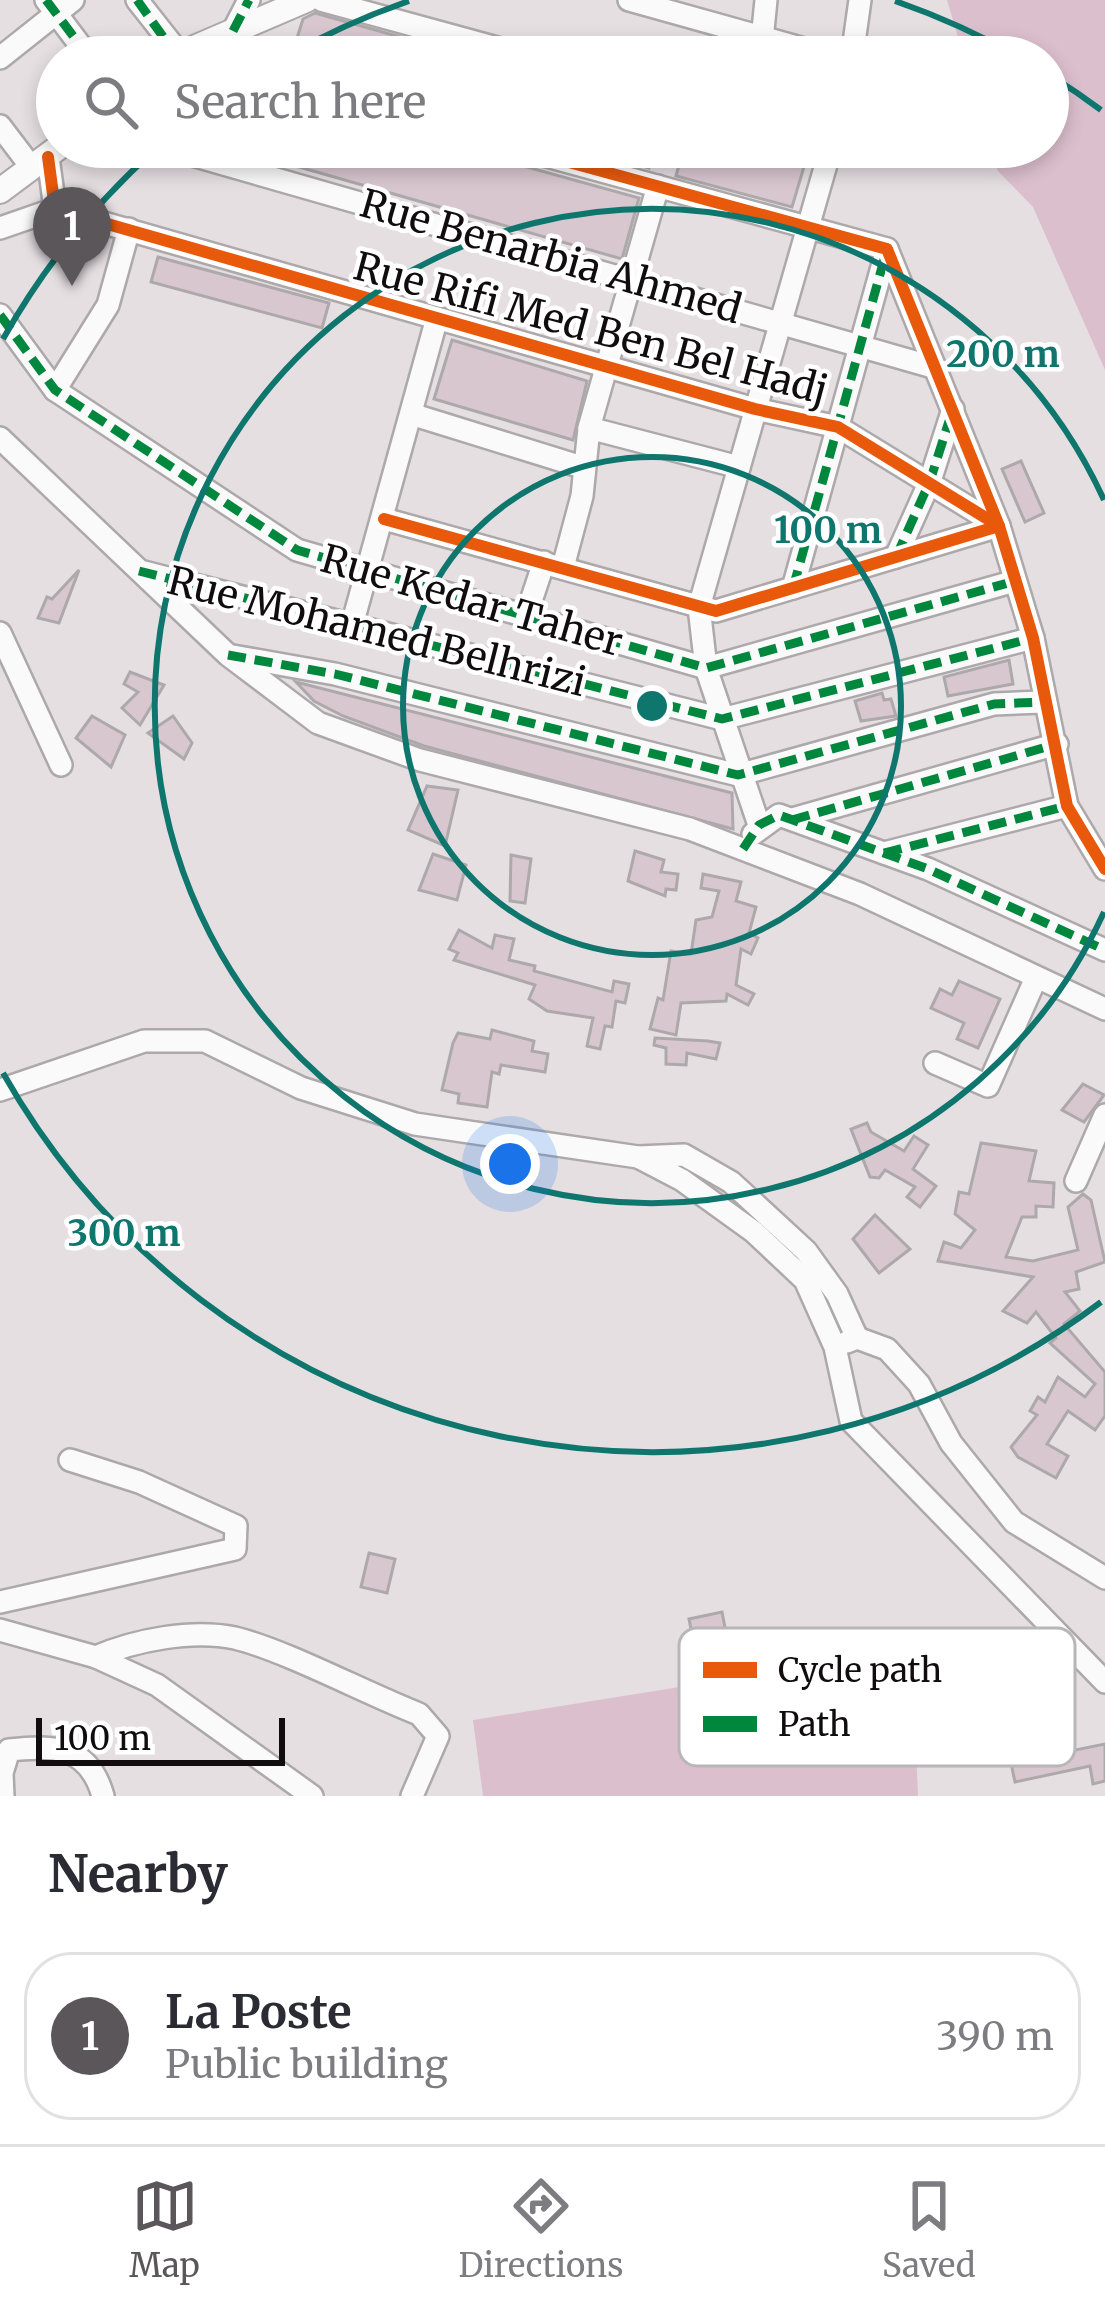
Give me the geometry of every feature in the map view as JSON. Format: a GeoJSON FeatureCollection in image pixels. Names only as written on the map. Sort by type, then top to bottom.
{"type":"FeatureCollection","features":[{"type":"Feature","properties":{"kind":"street"},"geometry":{"type":"LineString","coordinates":[[137,0],[163,36]]}},
{"type":"Feature","properties":{"kind":"street"},"geometry":{"type":"LineString","coordinates":[[233,32],[249,0]]}},
{"type":"Feature","properties":{"kind":"street"},"geometry":{"type":"LineString","coordinates":[[224,36],[306,0]]}},
{"type":"Feature","properties":{"kind":"street"},"geometry":{"type":"LineString","coordinates":[[321,0],[453,36]]}},
{"type":"Feature","properties":{"kind":"street"},"geometry":{"type":"LineString","coordinates":[[629,0],[657,4],[750,36]]}},
{"type":"Feature","properties":{"kind":"street"},"geometry":{"type":"LineString","coordinates":[[762,36],[766,0]]}},
{"type":"Feature","properties":{"kind":"street"},"geometry":{"type":"LineString","coordinates":[[855,36],[860,0]]}},
{"type":"Feature","properties":{"kind":"street"},"geometry":{"type":"LineString","coordinates":[[0,58],[58,4],[77,36]]}},
{"type":"Feature","properties":{"kind":"street"},"geometry":{"type":"LineString","coordinates":[[0,126],[36,150]]}},
{"type":"Feature","properties":{"kind":"street"},"geometry":{"type":"LineString","coordinates":[[0,191],[36,164]]}},
{"type":"Feature","properties":{"kind":"street"},"geometry":{"type":"LineString","coordinates":[[0,228],[55,208],[48,168]]}},
{"type":"Feature","properties":{"kind":"street","name":"Rue Benarbia Ahmed"},"geometry":{"type":"LineString","coordinates":[[239,168],[936,368]]}},
{"type":"Feature","properties":{"kind":"street"},"geometry":{"type":"LineString","coordinates":[[592,168],[887,249]]}},
{"type":"Feature","properties":{"kind":"street"},"geometry":{"type":"LineString","coordinates":[[759,825],[738,775],[706,668],[699,607],[825,168]]}},
{"type":"Feature","properties":{"kind":"street"},"geometry":{"type":"LineString","coordinates":[[526,616],[554,564],[581,496],[589,428],[658,186]]}},
{"type":"Feature","properties":{"kind":"street","name":"Rue Rifi Med Ben Bel Hadj"},"geometry":{"type":"LineString","coordinates":[[55,208],[755,409],[838,427],[999,526]]}},
{"type":"Feature","properties":{"kind":"street"},"geometry":{"type":"LineString","coordinates":[[55,390],[107,305],[128,229]]}},
{"type":"Feature","properties":{"kind":"street"},"geometry":{"type":"LineString","coordinates":[[793,588],[887,249]]}},
{"type":"Feature","properties":{"kind":"street"},"geometry":{"type":"LineString","coordinates":[[887,249],[999,526],[1033,638],[1067,806],[1105,869]]}},
{"type":"Feature","properties":{"kind":"street","name":"Rue Kedar Taher"},"geometry":{"type":"LineString","coordinates":[[0,315],[55,390],[297,550],[706,668]]}},
{"type":"Feature","properties":{"kind":"street"},"geometry":{"type":"LineString","coordinates":[[352,625],[437,318]]}},
{"type":"Feature","properties":{"kind":"street"},"geometry":{"type":"LineString","coordinates":[[896,556],[930,481],[953,409]]}},
{"type":"Feature","properties":{"kind":"street"},"geometry":{"type":"LineString","coordinates":[[411,414],[582,466]]}},
{"type":"Feature","properties":{"kind":"street"},"geometry":{"type":"LineString","coordinates":[[589,428],[739,466]]}},
{"type":"Feature","properties":{"kind":"street"},"geometry":{"type":"LineString","coordinates":[[0,438],[228,655],[318,723],[420,760],[690,829],[860,894],[1105,1009]]}},
{"type":"Feature","properties":{"kind":"street"},"geometry":{"type":"LineString","coordinates":[[384,518],[716,611],[999,526]]}},
{"type":"Feature","properties":{"kind":"street","name":"Rue Mohamed Belhrizi"},"geometry":{"type":"LineString","coordinates":[[139,571],[722,719],[1033,638]]}},
{"type":"Feature","properties":{"kind":"street"},"geometry":{"type":"LineString","coordinates":[[706,668],[1015,581]]}},
{"type":"Feature","properties":{"kind":"street"},"geometry":{"type":"LineString","coordinates":[[0,633],[61,765]]}},
{"type":"Feature","properties":{"kind":"street"},"geometry":{"type":"LineString","coordinates":[[228,655],[335,674],[738,775],[994,704],[1043,702]]}},
{"type":"Feature","properties":{"kind":"street"},"geometry":{"type":"LineString","coordinates":[[791,820],[1057,744]]}},
{"type":"Feature","properties":{"kind":"street"},"geometry":{"type":"LineString","coordinates":[[884,853],[1067,806]]}},
{"type":"Feature","properties":{"kind":"street"},"geometry":{"type":"LineString","coordinates":[[743,849],[759,825],[779,815],[884,853],[1105,950]]}},
{"type":"Feature","properties":{"kind":"street"},"geometry":{"type":"LineString","coordinates":[[935,1063],[988,1086],[1035,980]]}},
{"type":"Feature","properties":{"kind":"street"},"geometry":{"type":"LineString","coordinates":[[0,1090],[145,1041],[205,1041],[301,1088],[416,1124],[638,1157],[684,1155],[731,1182],[806,1251],[837,1294],[856,1338]]}},
{"type":"Feature","properties":{"kind":"street"},"geometry":{"type":"LineString","coordinates":[[1076,1181],[1105,1115]]}},
{"type":"Feature","properties":{"kind":"street"},"geometry":{"type":"LineString","coordinates":[[638,1157],[682,1180],[754,1232],[805,1280],[835,1347],[851,1421],[1052,1628]]}},
{"type":"Feature","properties":{"kind":"street"},"geometry":{"type":"LineString","coordinates":[[835,1347],[856,1338],[887,1348],[919,1384],[951,1443],[1014,1522],[1105,1578]]}},
{"type":"Feature","properties":{"kind":"street"},"geometry":{"type":"LineString","coordinates":[[0,1602],[235,1549],[236,1526],[139,1482],[70,1460]]}},
{"type":"Feature","properties":{"kind":"street"},"geometry":{"type":"LineString","coordinates":[[0,1630],[96,1657],[157,1685],[312,1796]]}},
{"type":"Feature","properties":{"kind":"street"},"geometry":{"type":"LineString","coordinates":[[96,1657],[120,1647],[192,1636],[235,1639],[419,1714],[438,1736],[412,1796]]}},
{"type":"Feature","properties":{"kind":"street"},"geometry":{"type":"LineString","coordinates":[[1075,1651],[1105,1682]]}},
{"type":"Feature","properties":{"kind":"street"},"geometry":{"type":"LineString","coordinates":[[3,1796],[2,1773],[9,1750],[33,1748],[68,1749],[86,1760],[104,1796]]}},
{"type":"Feature","properties":{"kind":"shaded area"},"geometry":{"type":"Polygon","coordinates":[[[947,0],[1105,0],[1105,370],[1033,207],[997,168],[1069,168],[1069,36],[958,36],[947,0]]]}},
{"type":"Feature","properties":{"kind":"shaded area"},"geometry":{"type":"Polygon","coordinates":[[[679,1687],[679,1766],[917,1766],[918,1796],[483,1796],[473,1720],[679,1687]]]}},
{"type":"Feature","properties":{"kind":"building"},"geometry":{"type":"Polygon","coordinates":[[[315,13],[397,36],[298,36],[303,19],[315,13]]]}},
{"type":"Feature","properties":{"kind":"building"},"geometry":{"type":"Polygon","coordinates":[[[303,168],[531,168],[639,198],[622,259],[303,168]]]}},
{"type":"Feature","properties":{"kind":"building"},"geometry":{"type":"Polygon","coordinates":[[[678,168],[804,168],[792,207],[676,176],[678,168]]]}},
{"type":"Feature","properties":{"kind":"building"},"geometry":{"type":"Polygon","coordinates":[[[158,257],[329,303],[322,328],[151,282],[158,257]]]}},
{"type":"Feature","properties":{"kind":"building"},"geometry":{"type":"Polygon","coordinates":[[[452,340],[587,381],[573,440],[434,399],[452,340]]]}},
{"type":"Feature","properties":{"kind":"building"},"geometry":{"type":"Polygon","coordinates":[[[1021,461],[1044,513],[1025,522],[1002,469],[1021,461]]]}},
{"type":"Feature","properties":{"kind":"building"},"geometry":{"type":"Polygon","coordinates":[[[79,570],[59,623],[38,618],[47,597],[52,599],[79,570]]]}},
{"type":"Feature","properties":{"kind":"building"},"geometry":{"type":"Polygon","coordinates":[[[1009,660],[1013,684],[948,696],[944,677],[1009,660]]]}},
{"type":"Feature","properties":{"kind":"building"},"geometry":{"type":"Polygon","coordinates":[[[130,672],[164,685],[140,725],[122,708],[138,692],[124,684],[130,672]]]}},
{"type":"Feature","properties":{"kind":"building"},"geometry":{"type":"Polygon","coordinates":[[[296,682],[732,793],[733,829],[424,746],[343,716],[314,701],[296,682]]]}},
{"type":"Feature","properties":{"kind":"building"},"geometry":{"type":"Polygon","coordinates":[[[882,693],[884,700],[891,699],[896,716],[861,721],[855,701],[882,693]]]}},
{"type":"Feature","properties":{"kind":"building"},"geometry":{"type":"Polygon","coordinates":[[[92,716],[125,735],[111,767],[76,738],[92,716]]]}},
{"type":"Feature","properties":{"kind":"building"},"geometry":{"type":"Polygon","coordinates":[[[173,716],[192,743],[184,759],[148,733],[173,716]]]}},
{"type":"Feature","properties":{"kind":"building"},"geometry":{"type":"Polygon","coordinates":[[[427,786],[458,790],[445,846],[408,830],[427,786]]]}},
{"type":"Feature","properties":{"kind":"building"},"geometry":{"type":"Polygon","coordinates":[[[635,851],[664,860],[661,872],[678,874],[676,890],[666,889],[665,896],[628,881],[635,851]]]}},
{"type":"Feature","properties":{"kind":"building"},"geometry":{"type":"Polygon","coordinates":[[[433,854],[466,865],[457,900],[419,890],[433,854]]]}},
{"type":"Feature","properties":{"kind":"building"},"geometry":{"type":"Polygon","coordinates":[[[511,855],[531,859],[525,903],[510,901],[511,855]]]}},
{"type":"Feature","properties":{"kind":"building"},"geometry":{"type":"Polygon","coordinates":[[[703,874],[741,882],[736,901],[756,907],[749,933],[758,938],[751,954],[741,949],[736,985],[754,994],[748,1005],[727,994],[726,1001],[681,1003],[676,1035],[650,1029],[658,998],[663,1000],[671,951],[691,954],[696,920],[712,917],[719,891],[701,888],[703,874]]]}},
{"type":"Feature","properties":{"kind":"building"},"geometry":{"type":"Polygon","coordinates":[[[459,930],[492,948],[495,935],[514,939],[509,960],[535,966],[534,971],[612,992],[614,981],[629,984],[625,1003],[616,1001],[612,1027],[605,1026],[600,1049],[587,1046],[593,1018],[547,1011],[529,999],[535,985],[454,960],[458,953],[449,949],[459,930]]]}},
{"type":"Feature","properties":{"kind":"building"},"geometry":{"type":"Polygon","coordinates":[[[959,981],[1000,999],[978,1048],[957,1039],[964,1023],[931,1008],[940,989],[952,995],[959,981]]]}},
{"type":"Feature","properties":{"kind":"building"},"geometry":{"type":"Polygon","coordinates":[[[492,1030],[534,1041],[532,1051],[548,1054],[545,1072],[501,1065],[499,1074],[492,1072],[487,1107],[458,1103],[459,1094],[442,1090],[453,1043],[458,1033],[490,1039],[492,1030]]]}},
{"type":"Feature","properties":{"kind":"building"},"geometry":{"type":"Polygon","coordinates":[[[655,1038],[720,1043],[716,1059],[687,1053],[686,1065],[666,1064],[666,1048],[654,1045],[655,1038]]]}},
{"type":"Feature","properties":{"kind":"building"},"geometry":{"type":"Polygon","coordinates":[[[1083,1084],[1104,1095],[1084,1122],[1062,1110],[1083,1084]]]}},
{"type":"Feature","properties":{"kind":"building"},"geometry":{"type":"Polygon","coordinates":[[[867,1123],[871,1132],[904,1151],[914,1136],[928,1145],[913,1169],[936,1186],[920,1207],[907,1197],[915,1187],[885,1170],[879,1178],[870,1177],[851,1129],[867,1123]]]}},
{"type":"Feature","properties":{"kind":"building"},"geometry":{"type":"Polygon","coordinates":[[[981,1143],[1036,1151],[1029,1181],[1054,1183],[1053,1207],[1036,1206],[1036,1217],[1022,1217],[1006,1257],[1033,1261],[1078,1250],[1068,1207],[1083,1194],[1091,1200],[1105,1262],[1076,1272],[1079,1289],[1065,1292],[1080,1311],[1064,1324],[1105,1372],[1105,1416],[1095,1430],[1068,1411],[1047,1444],[1068,1456],[1056,1478],[1018,1457],[1011,1447],[1037,1415],[1030,1411],[1038,1397],[1045,1402],[1058,1377],[1085,1397],[1095,1384],[1050,1343],[1056,1338],[1036,1312],[1027,1323],[1003,1311],[1033,1277],[938,1261],[944,1242],[961,1248],[975,1230],[955,1214],[959,1192],[969,1194],[981,1143]]]}},
{"type":"Feature","properties":{"kind":"building"},"geometry":{"type":"Polygon","coordinates":[[[875,1215],[910,1249],[879,1273],[853,1239],[875,1215]]]}},
{"type":"Feature","properties":{"kind":"building"},"geometry":{"type":"Polygon","coordinates":[[[369,1553],[395,1559],[387,1593],[361,1587],[369,1553]]]}},
{"type":"Feature","properties":{"kind":"building"},"geometry":{"type":"Polygon","coordinates":[[[722,1612],[725,1628],[691,1628],[689,1619],[722,1612]]]}},
{"type":"Feature","properties":{"kind":"building"},"geometry":{"type":"Polygon","coordinates":[[[1105,1744],[1105,1781],[1093,1784],[1090,1766],[1015,1782],[1012,1766],[1075,1766],[1075,1750],[1105,1744]]]}},
{"type":"Feature","properties":{"kind":"marked path"},"geometry":{"type":"LineString","coordinates":[[46,0],[73,36]]}},
{"type":"Feature","properties":{"kind":"marked path"},"geometry":{"type":"LineString","coordinates":[[137,0],[163,36]]}},
{"type":"Feature","properties":{"kind":"marked path"},"geometry":{"type":"LineString","coordinates":[[233,31],[249,0]]}},
{"type":"Feature","properties":{"kind":"marked path"},"geometry":{"type":"LineString","coordinates":[[793,588],[887,249]]}},
{"type":"Feature","properties":{"kind":"marked path"},"geometry":{"type":"LineString","coordinates":[[0,315],[55,390],[297,550],[706,668],[1015,581]]}},
{"type":"Feature","properties":{"kind":"marked path"},"geometry":{"type":"LineString","coordinates":[[896,557],[930,481],[951,415]]}},
{"type":"Feature","properties":{"kind":"marked path"},"geometry":{"type":"LineString","coordinates":[[139,571],[722,719],[1033,638]]}},
{"type":"Feature","properties":{"kind":"marked path"},"geometry":{"type":"LineString","coordinates":[[228,655],[335,674],[738,775],[994,704],[1043,702]]}},
{"type":"Feature","properties":{"kind":"marked path"},"geometry":{"type":"LineString","coordinates":[[792,820],[1057,744]]}},
{"type":"Feature","properties":{"kind":"marked path"},"geometry":{"type":"LineString","coordinates":[[884,853],[1067,806]]}},
{"type":"Feature","properties":{"kind":"marked path"},"geometry":{"type":"LineString","coordinates":[[743,849],[759,825],[779,815],[928,869],[1105,950]]}},
{"type":"Feature","properties":{"kind":"cycle path"},"geometry":{"type":"LineString","coordinates":[[49,168],[55,209],[755,409],[838,427],[999,526],[1033,638],[1067,806],[1105,869]]}},
{"type":"Feature","properties":{"kind":"cycle path"},"geometry":{"type":"LineString","coordinates":[[384,519],[716,611],[999,526],[887,249],[591,168]]}},
{"type":"Feature","properties":{"kind":"place","name":"La Poste"},"geometry":{"type":"Point","coordinates":[72,286]}}]}
